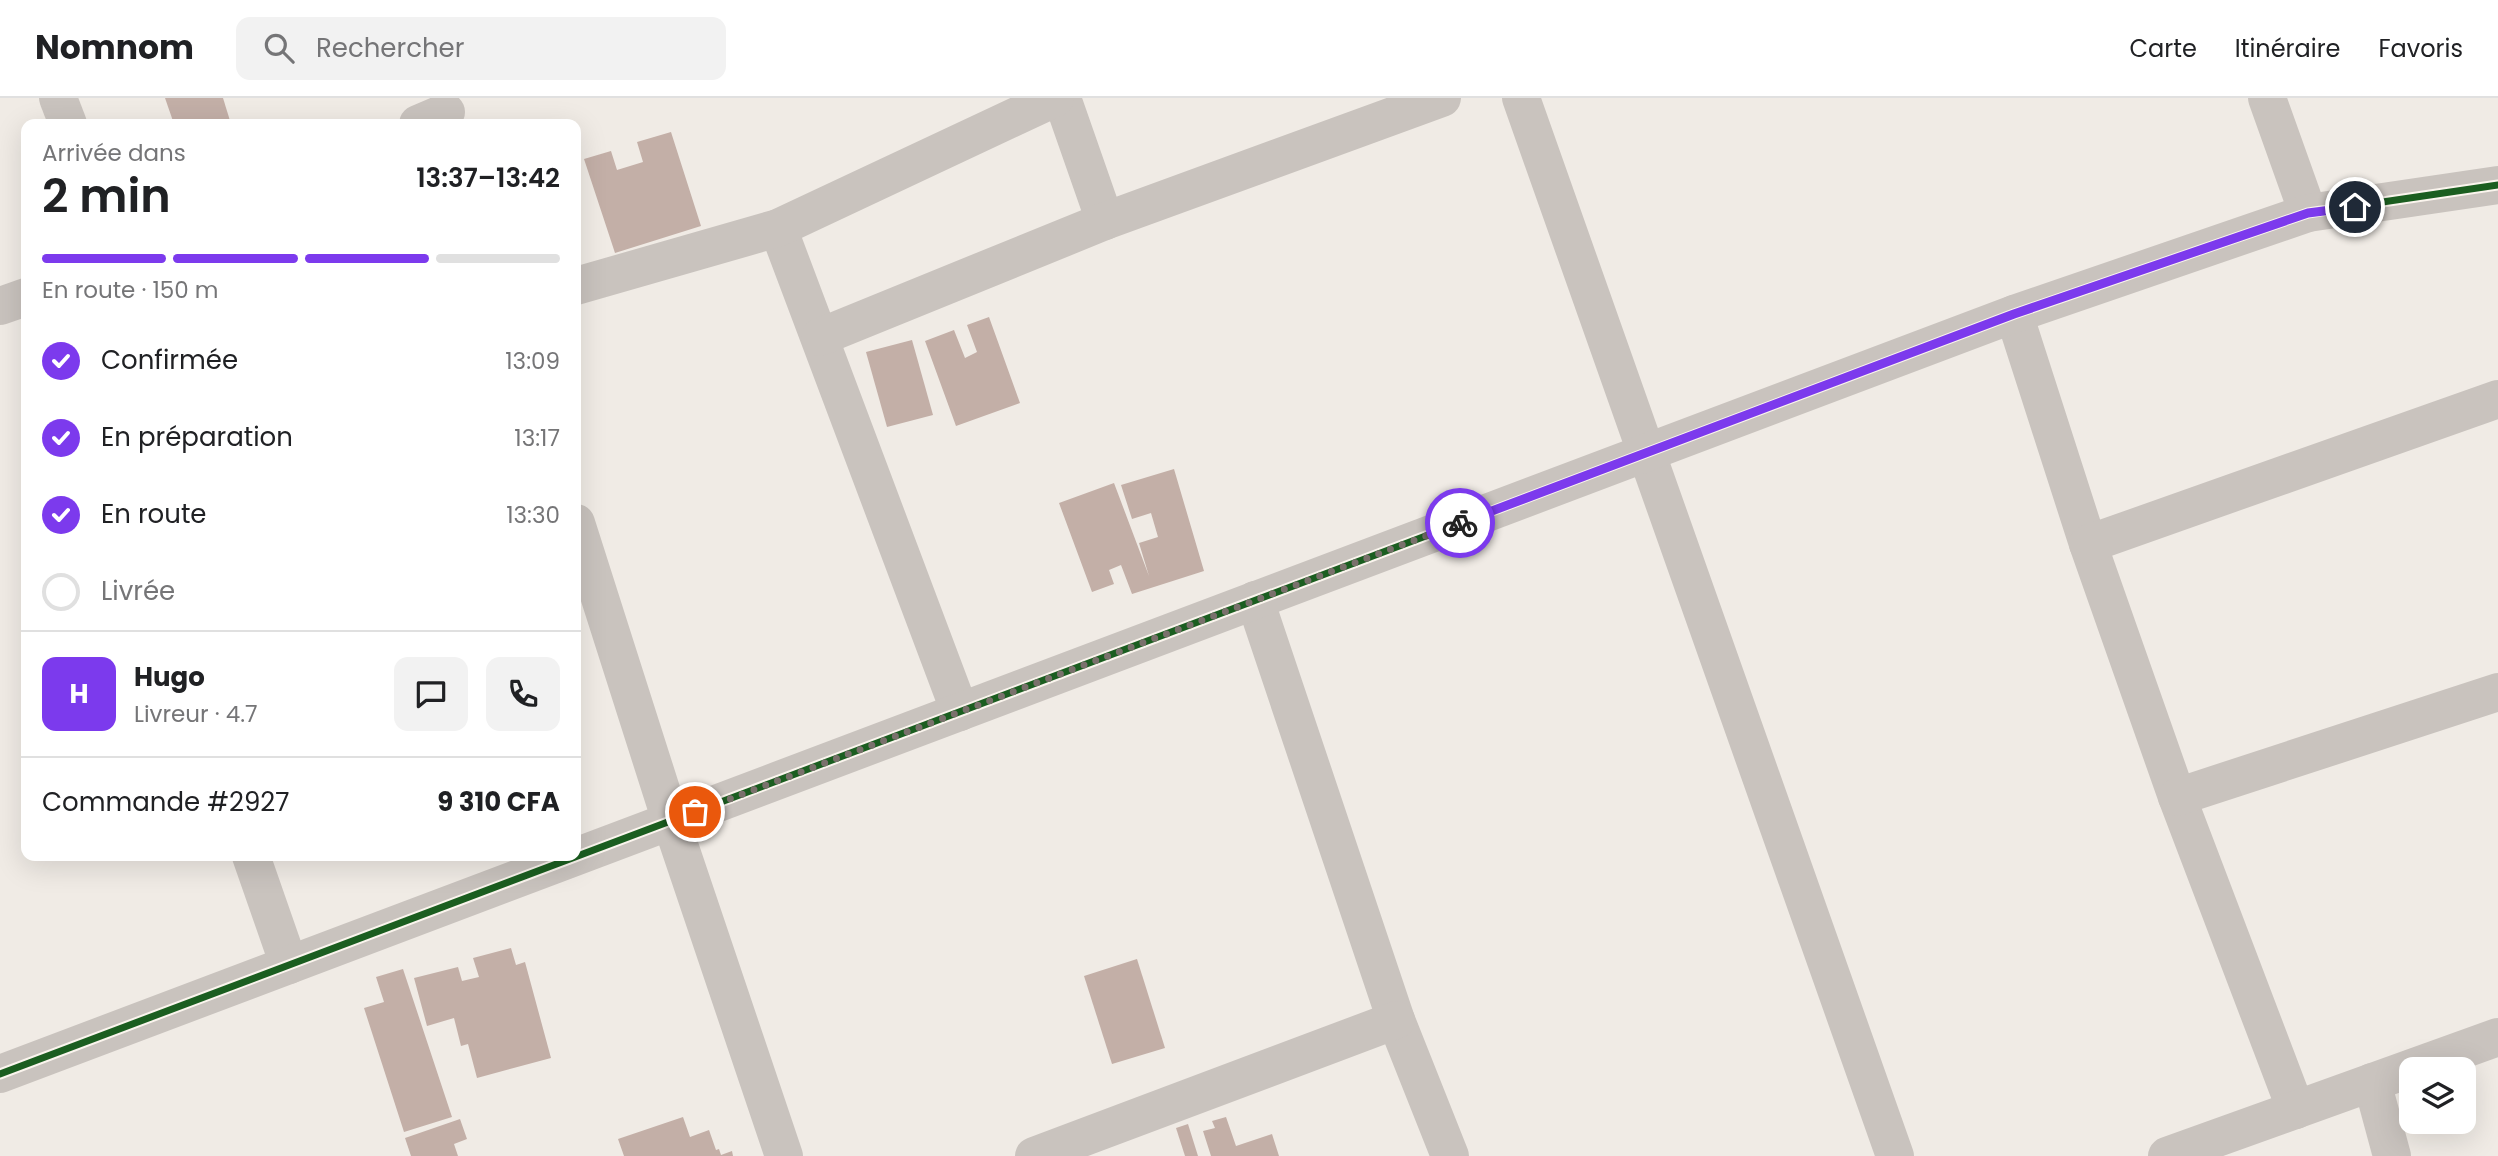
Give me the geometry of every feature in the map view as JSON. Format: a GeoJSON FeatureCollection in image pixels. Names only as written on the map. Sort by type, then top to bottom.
{"type":"FeatureCollection","features":[{"type":"Feature","properties":{"kind":"street"},"geometry":{"type":"LineString","coordinates":[[58,98],[66,119]]}},
{"type":"Feature","properties":{"kind":"street"},"geometry":{"type":"LineString","coordinates":[[581,285],[778,228],[1055,98]]}},
{"type":"Feature","properties":{"kind":"street"},"geometry":{"type":"LineString","coordinates":[[1062,98],[1105,221]]}},
{"type":"Feature","properties":{"kind":"street"},"geometry":{"type":"LineString","coordinates":[[820,337],[1105,221],[1442,98]]}},
{"type":"Feature","properties":{"kind":"street"},"geometry":{"type":"LineString","coordinates":[[1521,98],[1895,1156]]}},
{"type":"Feature","properties":{"kind":"street"},"geometry":{"type":"LineString","coordinates":[[2267,98],[2308,213]]}},
{"type":"Feature","properties":{"kind":"street"},"geometry":{"type":"LineString","coordinates":[[581,855],[2014,314],[2308,213],[2498,186]]}},
{"type":"Feature","properties":{"kind":"street"},"geometry":{"type":"LineString","coordinates":[[778,228],[960,712]]}},
{"type":"Feature","properties":{"kind":"street"},"geometry":{"type":"LineString","coordinates":[[0,306],[21,299]]}},
{"type":"Feature","properties":{"kind":"street"},"geometry":{"type":"LineString","coordinates":[[2014,314],[2088,544],[2177,797],[2295,1110]]}},
{"type":"Feature","properties":{"kind":"street"},"geometry":{"type":"LineString","coordinates":[[2088,544],[2498,399]]}},
{"type":"Feature","properties":{"kind":"street"},"geometry":{"type":"LineString","coordinates":[[581,539],[671,821],[784,1156]]}},
{"type":"Feature","properties":{"kind":"street"},"geometry":{"type":"LineString","coordinates":[[1255,600],[1396,1020],[1450,1156]]}},
{"type":"Feature","properties":{"kind":"street"},"geometry":{"type":"LineString","coordinates":[[2177,797],[2498,692]]}},
{"type":"Feature","properties":{"kind":"street"},"geometry":{"type":"LineString","coordinates":[[253,861],[289,965]]}},
{"type":"Feature","properties":{"kind":"street"},"geometry":{"type":"LineString","coordinates":[[0,1074],[565,861]]}},
{"type":"Feature","properties":{"kind":"street"},"geometry":{"type":"LineString","coordinates":[[1034,1156],[1396,1020]]}},
{"type":"Feature","properties":{"kind":"street"},"geometry":{"type":"LineString","coordinates":[[2167,1156],[2498,1037]]}},
{"type":"Feature","properties":{"kind":"street"},"geometry":{"type":"LineString","coordinates":[[2372,1082],[2392,1156]]}},
{"type":"Feature","properties":{"kind":"building"},"geometry":{"type":"Polygon","coordinates":[[[165,98],[223,98],[229,119],[172,119],[165,98]]]}},
{"type":"Feature","properties":{"kind":"building"},"geometry":{"type":"Polygon","coordinates":[[[671,132],[701,226],[615,253],[584,159],[611,151],[617,170],[643,162],[637,142],[671,132]]]}},
{"type":"Feature","properties":{"kind":"building"},"geometry":{"type":"Polygon","coordinates":[[[989,317],[1020,403],[956,426],[925,341],[954,330],[965,358],[977,352],[967,325],[989,317]]]}},
{"type":"Feature","properties":{"kind":"building"},"geometry":{"type":"Polygon","coordinates":[[[912,340],[933,415],[887,427],[866,352],[912,340]]]}},
{"type":"Feature","properties":{"kind":"building"},"geometry":{"type":"Polygon","coordinates":[[[1174,469],[1204,571],[1132,594],[1121,565],[1109,570],[1114,584],[1092,592],[1059,503],[1114,483],[1149,576],[1139,543],[1158,537],[1151,513],[1132,519],[1121,485],[1174,469]]]}},
{"type":"Feature","properties":{"kind":"building"},"geometry":{"type":"Polygon","coordinates":[[[511,948],[516,965],[525,962],[551,1058],[477,1078],[468,1044],[461,1046],[454,1018],[427,1026],[414,978],[458,967],[462,981],[479,977],[473,958],[511,948]]]}},
{"type":"Feature","properties":{"kind":"building"},"geometry":{"type":"Polygon","coordinates":[[[1137,959],[1165,1048],[1112,1064],[1084,976],[1137,959]]]}},
{"type":"Feature","properties":{"kind":"building"},"geometry":{"type":"Polygon","coordinates":[[[403,969],[452,1117],[404,1132],[364,1008],[384,1002],[376,977],[403,969]]]}},
{"type":"Feature","properties":{"kind":"building"},"geometry":{"type":"Polygon","coordinates":[[[683,1117],[690,1137],[709,1130],[716,1150],[719,1149],[721,1155],[732,1151],[733,1156],[624,1156],[618,1139],[683,1117]]]}},
{"type":"Feature","properties":{"kind":"building"},"geometry":{"type":"Polygon","coordinates":[[[1226,1117],[1236,1146],[1272,1134],[1279,1156],[1211,1156],[1203,1131],[1215,1128],[1212,1121],[1226,1117]]]}},
{"type":"Feature","properties":{"kind":"building"},"geometry":{"type":"Polygon","coordinates":[[[460,1119],[467,1139],[454,1144],[458,1156],[411,1156],[405,1138],[460,1119]]]}},
{"type":"Feature","properties":{"kind":"building"},"geometry":{"type":"Polygon","coordinates":[[[1188,1124],[1198,1156],[1185,1156],[1176,1128],[1188,1124]]]}},
{"type":"Feature","properties":{"kind":"cycle path"},"geometry":{"type":"LineString","coordinates":[[581,855],[2014,314],[2308,213],[2498,185]]}},
{"type":"Feature","properties":{"kind":"cycle path"},"geometry":{"type":"LineString","coordinates":[[0,1074],[564,861]]}},
{"type":"Feature","properties":{"kind":"way so far"},"geometry":{"type":"LineString","coordinates":[[695,812],[1460,523]]}},
{"type":"Feature","properties":{"kind":"route"},"geometry":{"type":"LineString","coordinates":[[1460,523],[2014,314],[2308,213],[2355,207]]}}]}
